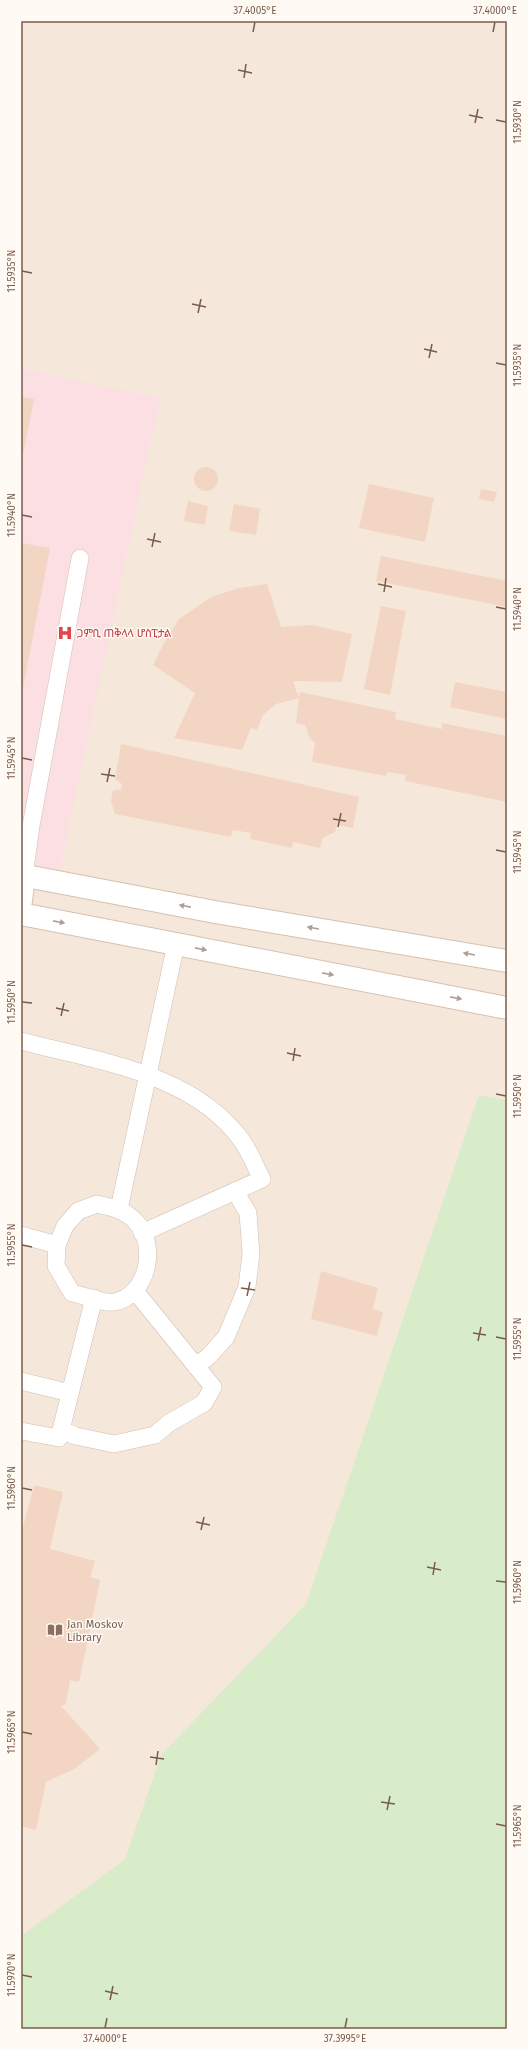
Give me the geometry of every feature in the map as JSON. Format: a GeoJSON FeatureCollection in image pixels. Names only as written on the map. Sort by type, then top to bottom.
{"type":"FeatureCollection","features":[{"type":"Feature","properties":{"kind":"street"},"geometry":{"type":"LineString","coordinates":[[21,900],[23,876],[223,913],[507,961]]}},
{"type":"Feature","properties":{"kind":"street"},"geometry":{"type":"LineString","coordinates":[[21,914],[507,1008]]}},
{"type":"Feature","properties":{"kind":"lane"},"geometry":{"type":"LineString","coordinates":[[23,876],[26,825],[80,558]]}},
{"type":"Feature","properties":{"kind":"lane"},"geometry":{"type":"LineString","coordinates":[[119,1209],[176,944]]}},
{"type":"Feature","properties":{"kind":"lane"},"geometry":{"type":"LineString","coordinates":[[21,1041],[147,1075],[188,1092],[216,1113],[242,1141],[262,1179],[142,1233]]}},
{"type":"Feature","properties":{"kind":"lane"},"geometry":{"type":"LineString","coordinates":[[196,1366],[209,1356],[226,1337],[247,1287],[251,1254],[248,1213],[235,1190]]}},
{"type":"Feature","properties":{"kind":"lane"},"geometry":{"type":"LineString","coordinates":[[97,1204],[119,1209],[136,1222],[146,1241],[149,1256],[145,1271],[136,1291],[114,1302],[72,1293],[56,1266],[57,1244],[65,1226],[78,1211],[97,1204]]}},
{"type":"Feature","properties":{"kind":"lane"},"geometry":{"type":"LineString","coordinates":[[21,1235],[57,1244]]}},
{"type":"Feature","properties":{"kind":"lane"},"geometry":{"type":"LineString","coordinates":[[61,1430],[76,1436],[114,1444],[155,1435],[169,1423],[204,1403],[213,1387],[136,1291]]}},
{"type":"Feature","properties":{"kind":"lane"},"geometry":{"type":"LineString","coordinates":[[21,1431],[59,1438],[94,1298]]}},
{"type":"Feature","properties":{"kind":"lane"},"geometry":{"type":"LineString","coordinates":[[21,1381],[70,1393]]}},
{"type":"Feature","properties":{"kind":"shaded area"},"geometry":{"type":"Polygon","coordinates":[[[21,21],[507,21],[507,2029],[21,2029],[21,21]]]}},
{"type":"Feature","properties":{"kind":"shaded area","name":"ጋምቢ ጠቅላላ ሆስፒታል"},"geometry":{"type":"Polygon","coordinates":[[[21,369],[160,398],[60,868],[38,874],[21,870],[21,369]]]}},
{"type":"Feature","properties":{"kind":"green space"},"geometry":{"type":"Polygon","coordinates":[[[479,1095],[507,1100],[507,2029],[21,2029],[21,1936],[125,1859],[161,1755],[306,1604],[479,1095]]]}},
{"type":"Feature","properties":{"kind":"building"},"geometry":{"type":"Polygon","coordinates":[[[21,397],[34,399],[22,460],[21,460],[21,397]]]}},
{"type":"Feature","properties":{"kind":"building"},"geometry":{"type":"Polygon","coordinates":[[[206,467],[215,470],[218,479],[215,488],[206,491],[197,488],[194,479],[197,470],[206,467]]]}},
{"type":"Feature","properties":{"kind":"building"},"geometry":{"type":"Polygon","coordinates":[[[369,484],[434,498],[425,542],[359,528],[369,484]]]}},
{"type":"Feature","properties":{"kind":"building"},"geometry":{"type":"Polygon","coordinates":[[[481,489],[497,492],[494,502],[479,499],[481,489]]]}},
{"type":"Feature","properties":{"kind":"building"},"geometry":{"type":"Polygon","coordinates":[[[188,501],[208,506],[205,525],[184,521],[188,501]]]}},
{"type":"Feature","properties":{"kind":"building"},"geometry":{"type":"Polygon","coordinates":[[[234,504],[260,509],[256,535],[229,531],[234,504]]]}},
{"type":"Feature","properties":{"kind":"building"},"geometry":{"type":"Polygon","coordinates":[[[21,543],[50,548],[22,693],[21,693],[21,543]]]}},
{"type":"Feature","properties":{"kind":"building"},"geometry":{"type":"Polygon","coordinates":[[[381,556],[507,581],[507,607],[376,581],[381,556]]]}},
{"type":"Feature","properties":{"kind":"building"},"geometry":{"type":"Polygon","coordinates":[[[267,584],[281,627],[312,625],[352,634],[342,682],[293,681],[299,698],[276,704],[263,715],[257,730],[251,728],[242,750],[174,738],[195,693],[153,665],[164,643],[179,619],[211,597],[239,588],[267,584]]]}},
{"type":"Feature","properties":{"kind":"building"},"geometry":{"type":"Polygon","coordinates":[[[381,606],[406,611],[390,695],[364,689],[381,606]]]}},
{"type":"Feature","properties":{"kind":"building"},"geometry":{"type":"Polygon","coordinates":[[[455,682],[507,692],[507,719],[450,707],[455,682]]]}},
{"type":"Feature","properties":{"kind":"building"},"geometry":{"type":"Polygon","coordinates":[[[300,692],[396,712],[395,719],[442,729],[442,723],[507,736],[507,802],[405,781],[406,775],[387,772],[386,776],[312,762],[315,742],[310,739],[305,725],[296,723],[300,692]]]}},
{"type":"Feature","properties":{"kind":"building"},"geometry":{"type":"Polygon","coordinates":[[[121,744],[359,797],[353,828],[337,825],[335,832],[323,838],[320,848],[293,842],[292,848],[250,839],[251,833],[233,830],[231,837],[115,814],[111,801],[113,790],[121,790],[122,784],[115,779],[121,744]]]}},
{"type":"Feature","properties":{"kind":"building"},"geometry":{"type":"Polygon","coordinates":[[[321,1271],[378,1288],[373,1309],[383,1312],[377,1336],[311,1319],[321,1271]]]}},
{"type":"Feature","properties":{"kind":"building","name":"Jan Moskov Library"},"geometry":{"type":"Polygon","coordinates":[[[34,1485],[63,1492],[50,1549],[95,1561],[90,1577],[100,1580],[79,1682],[70,1680],[66,1704],[61,1706],[100,1749],[74,1769],[46,1782],[36,1830],[21,1826],[21,1535],[34,1485]]]}},
{"type":"Feature","properties":{"kind":"place","name":"ጋምቢ ጠቅላላ ሆስፒታል"},"geometry":{"type":"Point","coordinates":[65,633]}},
{"type":"Feature","properties":{"kind":"place","name":"Jan Moskov Library"},"geometry":{"type":"Point","coordinates":[55,1630]}}]}
